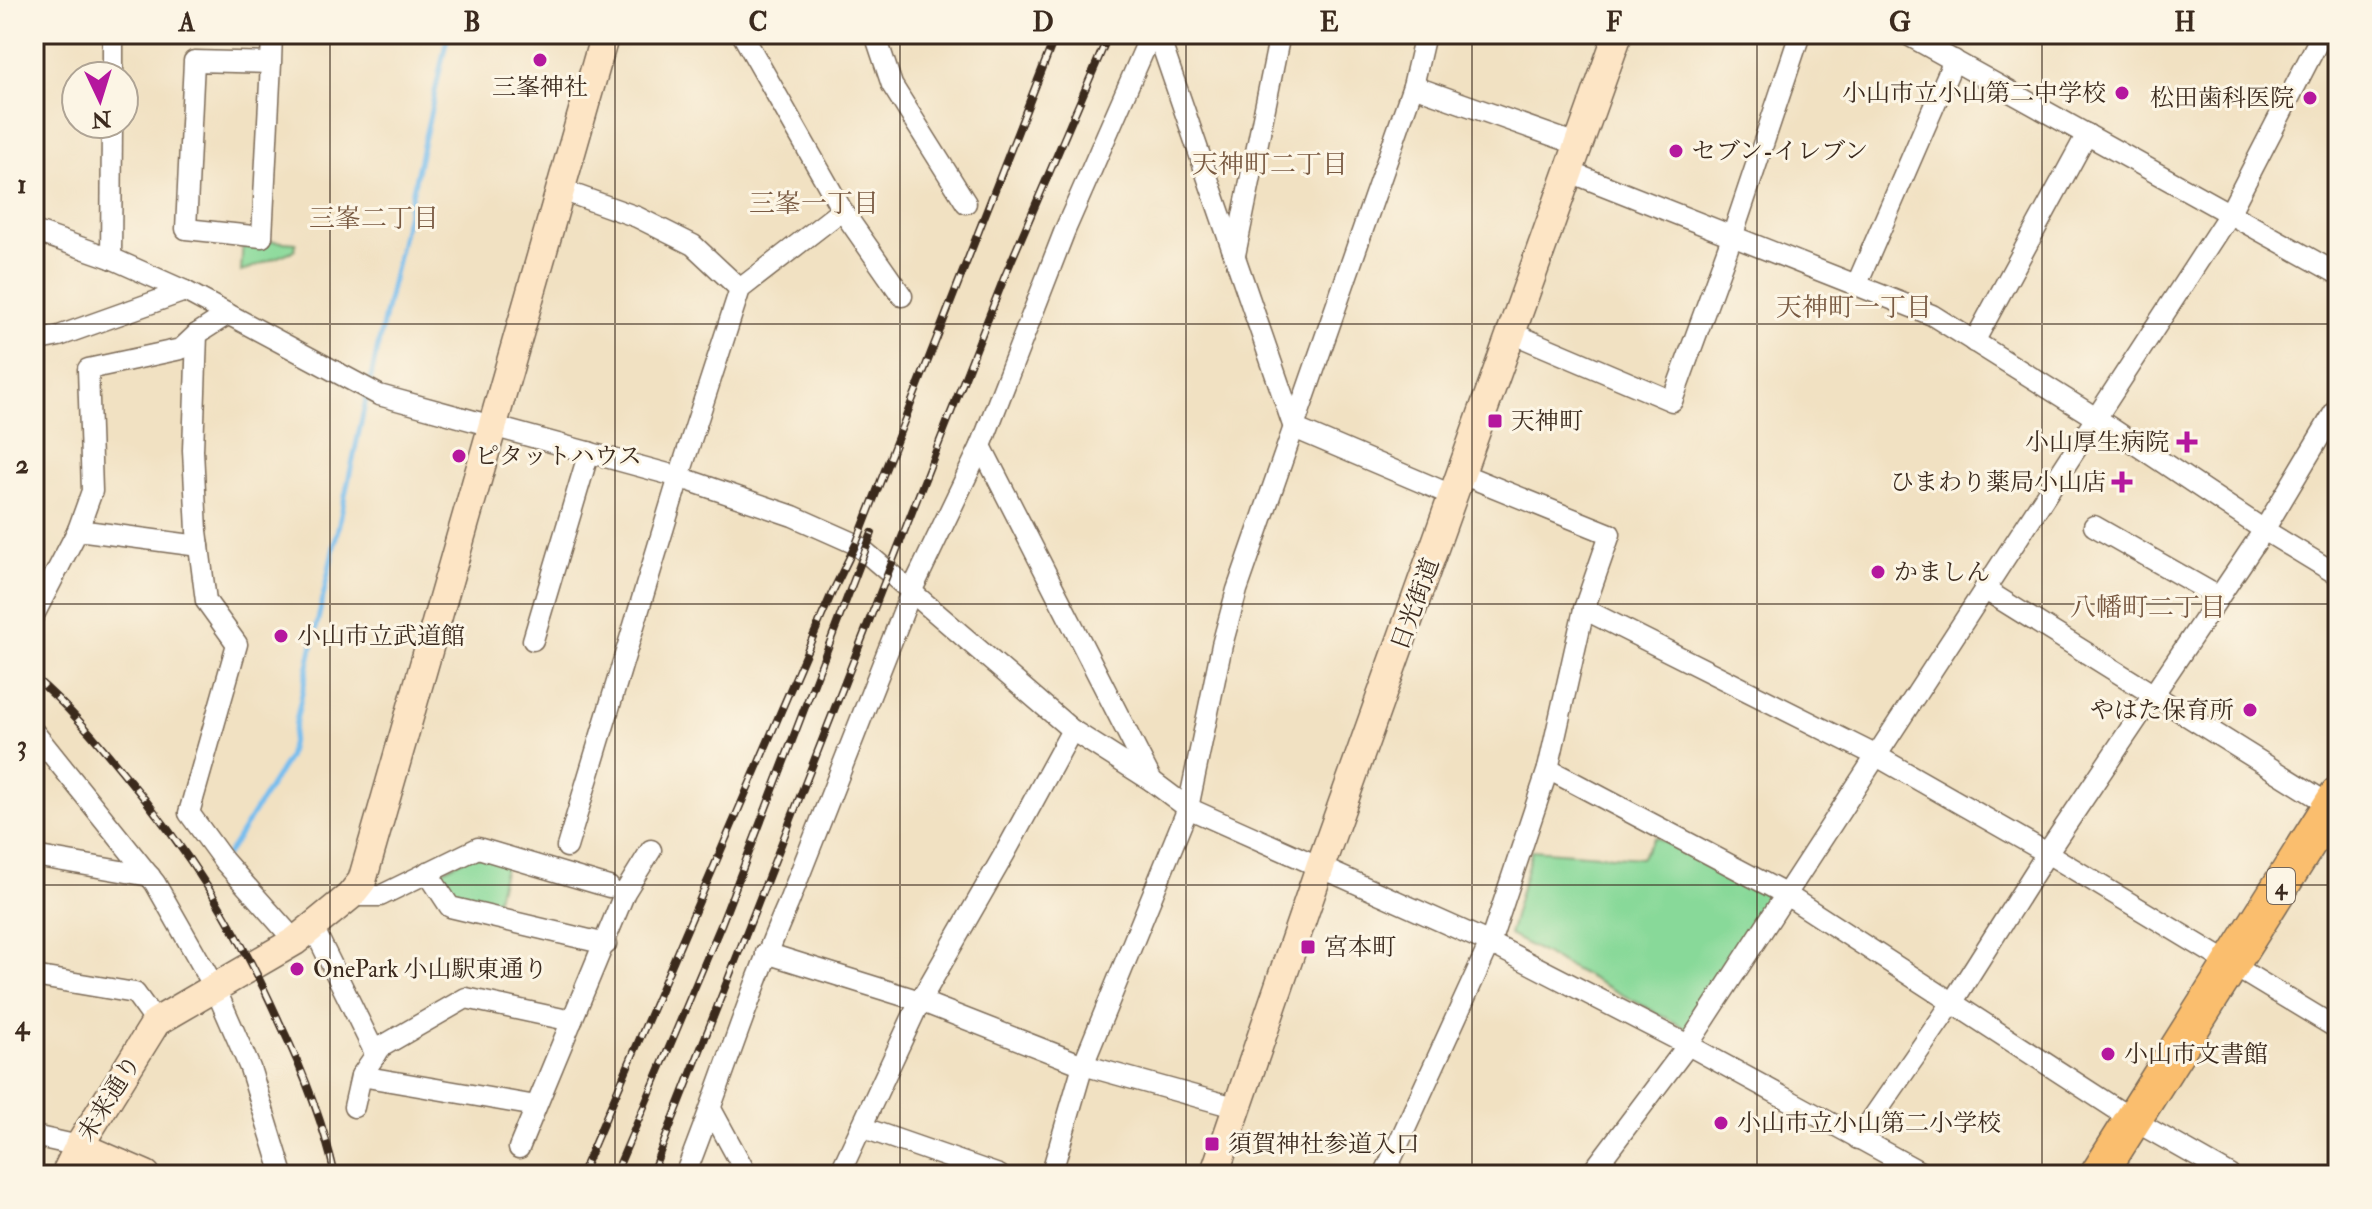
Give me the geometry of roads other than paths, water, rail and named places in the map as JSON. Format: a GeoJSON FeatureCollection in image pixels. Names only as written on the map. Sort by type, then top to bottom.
{"type":"FeatureCollection","features":[{"type":"Feature","properties":{"kind":"highway","name":"4"},"geometry":{"type":"LineString","coordinates":[[2098,1175],[2336,804]]}},
{"type":"Feature","properties":{"kind":"street"},"geometry":{"type":"LineString","coordinates":[[113,34],[113,60]]}},
{"type":"Feature","properties":{"kind":"street"},"geometry":{"type":"LineString","coordinates":[[271,63],[194,61],[186,229],[262,237],[271,63],[272,34]]}},
{"type":"Feature","properties":{"kind":"street"},"geometry":{"type":"LineString","coordinates":[[34,976],[135,993],[156,1022],[216,990],[304,934],[350,896],[362,881],[605,34]]}},
{"type":"Feature","properties":{"kind":"street"},"geometry":{"type":"LineString","coordinates":[[742,34],[842,210],[902,296]]}},
{"type":"Feature","properties":{"kind":"street"},"geometry":{"type":"LineString","coordinates":[[875,34],[892,85],[966,203]]}},
{"type":"Feature","properties":{"kind":"street"},"geometry":{"type":"LineString","coordinates":[[685,1175],[784,902],[911,592],[981,446],[1065,230],[1151,34]]}},
{"type":"Feature","properties":{"kind":"street"},"geometry":{"type":"LineString","coordinates":[[1158,34],[1294,428]]}},
{"type":"Feature","properties":{"kind":"street"},"geometry":{"type":"LineString","coordinates":[[1235,255],[1280,34]]}},
{"type":"Feature","properties":{"kind":"street"},"geometry":{"type":"LineString","coordinates":[[1051,1175],[1083,1065],[1188,808],[1222,645],[1237,590],[1413,86],[1425,34]]}},
{"type":"Feature","properties":{"kind":"street","name":"日光街道"},"geometry":{"type":"LineString","coordinates":[[1214,1175],[1320,867],[1618,34]]}},
{"type":"Feature","properties":{"kind":"street"},"geometry":{"type":"LineString","coordinates":[[1512,333],[1672,401],[1732,237],[1800,34]]}},
{"type":"Feature","properties":{"kind":"street"},"geometry":{"type":"LineString","coordinates":[[1906,34],[2338,274]]}},
{"type":"Feature","properties":{"kind":"street"},"geometry":{"type":"LineString","coordinates":[[1590,1175],[1688,1045],[2229,214],[2322,34]]}},
{"type":"Feature","properties":{"kind":"street"},"geometry":{"type":"LineString","coordinates":[[1856,286],[1954,60]]}},
{"type":"Feature","properties":{"kind":"street"},"geometry":{"type":"LineString","coordinates":[[1413,86],[1574,158],[1732,237],[1932,315],[2338,575]]}},
{"type":"Feature","properties":{"kind":"street"},"geometry":{"type":"LineString","coordinates":[[1974,342],[2087,134]]}},
{"type":"Feature","properties":{"kind":"street"},"geometry":{"type":"LineString","coordinates":[[111,258],[112,140]]}},
{"type":"Feature","properties":{"kind":"street"},"geometry":{"type":"LineString","coordinates":[[559,189],[637,217],[693,245],[740,289]]}},
{"type":"Feature","properties":{"kind":"street"},"geometry":{"type":"LineString","coordinates":[[567,847],[679,477],[740,289],[842,210]]}},
{"type":"Feature","properties":{"kind":"street"},"geometry":{"type":"LineString","coordinates":[[34,231],[111,258],[185,291],[370,390],[679,477],[793,516],[842,537],[866,551],[1072,730],[1188,808],[1490,943],[1688,1045],[1926,1175]]}},
{"type":"Feature","properties":{"kind":"street"},"geometry":{"type":"LineString","coordinates":[[34,341],[59,336],[185,291]]}},
{"type":"Feature","properties":{"kind":"street"},"geometry":{"type":"LineString","coordinates":[[34,615],[41,582],[78,530],[92,491],[88,369],[181,349],[197,334],[228,314]]}},
{"type":"Feature","properties":{"kind":"street"},"geometry":{"type":"LineString","coordinates":[[197,334],[193,450],[206,601],[237,644],[189,813],[224,860],[304,934],[376,1055]]}},
{"type":"Feature","properties":{"kind":"street"},"geometry":{"type":"LineString","coordinates":[[1858,1139],[1952,1003],[2047,853],[2264,530],[2338,406]]}},
{"type":"Feature","properties":{"kind":"street"},"geometry":{"type":"LineString","coordinates":[[1294,428],[1610,534],[1584,609],[1548,769],[1490,943],[1384,1175]]}},
{"type":"Feature","properties":{"kind":"street"},"geometry":{"type":"LineString","coordinates":[[981,446],[1152,781]]}},
{"type":"Feature","properties":{"kind":"street"},"geometry":{"type":"LineString","coordinates":[[533,640],[589,452]]}},
{"type":"Feature","properties":{"kind":"street"},"geometry":{"type":"LineString","coordinates":[[2094,526],[2219,597]]}},
{"type":"Feature","properties":{"kind":"street"},"geometry":{"type":"LineString","coordinates":[[78,530],[199,546]]}},
{"type":"Feature","properties":{"kind":"street"},"geometry":{"type":"LineString","coordinates":[[1984,589],[2336,804]]}},
{"type":"Feature","properties":{"kind":"street"},"geometry":{"type":"LineString","coordinates":[[1584,609],[1875,755],[2047,853],[2338,1029]]}},
{"type":"Feature","properties":{"kind":"street"},"geometry":{"type":"LineString","coordinates":[[839,1175],[920,1001],[1072,730]]}},
{"type":"Feature","properties":{"kind":"street"},"geometry":{"type":"LineString","coordinates":[[34,732],[150,876],[216,990],[250,1068],[283,1175]]}},
{"type":"Feature","properties":{"kind":"street"},"geometry":{"type":"LineString","coordinates":[[1548,769],[1785,894],[2133,1120],[2230,1175]]}},
{"type":"Feature","properties":{"kind":"street"},"geometry":{"type":"LineString","coordinates":[[350,896],[380,896],[478,848],[609,887]]}},
{"type":"Feature","properties":{"kind":"street"},"geometry":{"type":"LineString","coordinates":[[519,1148],[625,892],[651,850]]}},
{"type":"Feature","properties":{"kind":"street"},"geometry":{"type":"LineString","coordinates":[[34,856],[150,876]]}},
{"type":"Feature","properties":{"kind":"street"},"geometry":{"type":"LineString","coordinates":[[427,872],[450,907],[606,944]]}},
{"type":"Feature","properties":{"kind":"street"},"geometry":{"type":"LineString","coordinates":[[766,953],[920,1001],[1083,1065],[1238,1108]]}},
{"type":"Feature","properties":{"kind":"street"},"geometry":{"type":"LineString","coordinates":[[354,1107],[361,1076],[381,1047],[466,998],[572,1021]]}},
{"type":"Feature","properties":{"kind":"street","name":"未来通り"},"geometry":{"type":"LineString","coordinates":[[65,1175],[79,1146],[156,1022]]}},
{"type":"Feature","properties":{"kind":"street"},"geometry":{"type":"LineString","coordinates":[[361,1076],[536,1106]]}},
{"type":"Feature","properties":{"kind":"street"},"geometry":{"type":"LineString","coordinates":[[711,1109],[747,1175]]}},
{"type":"Feature","properties":{"kind":"street"},"geometry":{"type":"LineString","coordinates":[[861,1127],[999,1175]]}},
{"type":"Feature","properties":{"kind":"street"},"geometry":{"type":"LineString","coordinates":[[34,1136],[79,1146],[146,1175]]}},
{"type":"Feature","properties":{"kind":"waterway"},"geometry":{"type":"LineString","coordinates":[[369,386],[448,34]]}},
{"type":"Feature","properties":{"kind":"waterway"},"geometry":{"type":"LineString","coordinates":[[227,855],[288,758],[367,395]]}},
{"type":"Feature","properties":{"kind":"railway"},"geometry":{"type":"LineString","coordinates":[[581,1175],[831,595],[856,544],[1056,34]]}},
{"type":"Feature","properties":{"kind":"railway"},"geometry":{"type":"LineString","coordinates":[[651,1175],[1004,278],[1109,34]]}},
{"type":"Feature","properties":{"kind":"railway"},"geometry":{"type":"LineString","coordinates":[[615,1175],[721,925],[872,533]]}},
{"type":"Feature","properties":{"kind":"railway"},"geometry":{"type":"LineString","coordinates":[[34,677],[101,745],[146,800],[190,860],[228,921],[263,986],[296,1059],[318,1116],[335,1175]]}},
{"type":"Feature","properties":{"kind":"place","name":"三峯神社"},"geometry":{"type":"Point","coordinates":[540,60]}},
{"type":"Feature","properties":{"kind":"place","name":"小山市立小山第二中学校"},"geometry":{"type":"Point","coordinates":[2122,93]}},
{"type":"Feature","properties":{"kind":"place","name":"松田歯科医院"},"geometry":{"type":"Point","coordinates":[2310,98]}},
{"type":"Feature","properties":{"kind":"place","name":"セブン-イレブン"},"geometry":{"type":"Point","coordinates":[1676,151]}},
{"type":"Feature","properties":{"kind":"place","name":"天神町"},"geometry":{"type":"Point","coordinates":[1495,421]}},
{"type":"Feature","properties":{"kind":"place","name":"小山厚生病院"},"geometry":{"type":"Point","coordinates":[2187,442]}},
{"type":"Feature","properties":{"kind":"place","name":"ピタットハウス"},"geometry":{"type":"Point","coordinates":[459,456]}},
{"type":"Feature","properties":{"kind":"place","name":"ひまわり薬局小山店"},"geometry":{"type":"Point","coordinates":[2122,482]}},
{"type":"Feature","properties":{"kind":"place","name":"かましん"},"geometry":{"type":"Point","coordinates":[1878,572]}},
{"type":"Feature","properties":{"kind":"place","name":"小山市立武道館"},"geometry":{"type":"Point","coordinates":[281,636]}},
{"type":"Feature","properties":{"kind":"place","name":"やはた保育所"},"geometry":{"type":"Point","coordinates":[2250,710]}},
{"type":"Feature","properties":{"kind":"place","name":"宮本町"},"geometry":{"type":"Point","coordinates":[1308,947]}},
{"type":"Feature","properties":{"kind":"place","name":"OnePark 小山駅東通り"},"geometry":{"type":"Point","coordinates":[297,969]}},
{"type":"Feature","properties":{"kind":"place","name":"小山市文書館"},"geometry":{"type":"Point","coordinates":[2108,1054]}},
{"type":"Feature","properties":{"kind":"place","name":"小山市立小山第二小学校"},"geometry":{"type":"Point","coordinates":[1721,1123]}},
{"type":"Feature","properties":{"kind":"place","name":"須賀神社参道入口"},"geometry":{"type":"Point","coordinates":[1212,1144]}},
{"type":"Feature","properties":{"kind":"district","name":"天神町二丁目"},"geometry":{"type":"Point","coordinates":[1270,164]}},
{"type":"Feature","properties":{"kind":"district","name":"三峯一丁目"},"geometry":{"type":"Point","coordinates":[814,203]}},
{"type":"Feature","properties":{"kind":"district","name":"三峯二丁目"},"geometry":{"type":"Point","coordinates":[374,218]}},
{"type":"Feature","properties":{"kind":"district","name":"天神町一丁目"},"geometry":{"type":"Point","coordinates":[1854,307]}},
{"type":"Feature","properties":{"kind":"district","name":"八幡町二丁目"},"geometry":{"type":"Point","coordinates":[2148,607]}}]}
